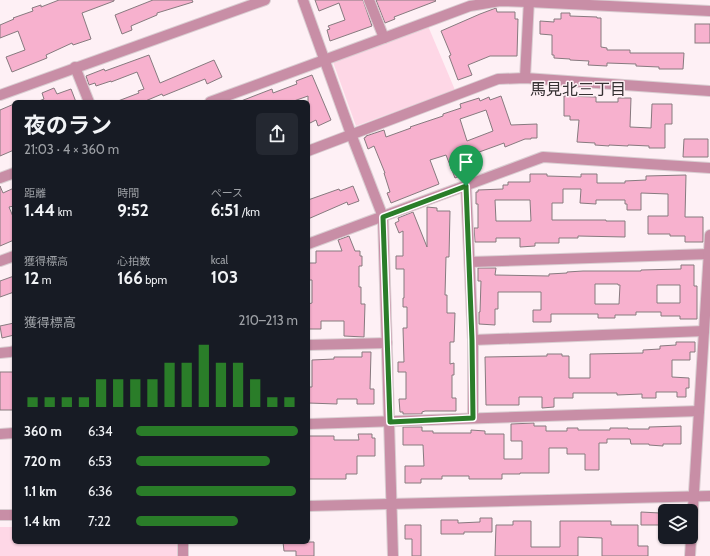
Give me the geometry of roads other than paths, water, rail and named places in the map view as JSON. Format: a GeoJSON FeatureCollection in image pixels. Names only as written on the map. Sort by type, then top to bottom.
{"type":"FeatureCollection","features":[{"type":"Feature","properties":{"kind":"street"},"geometry":{"type":"LineString","coordinates":[[0,95],[265,0]]}},
{"type":"Feature","properties":{"kind":"street"},"geometry":{"type":"LineString","coordinates":[[303,0],[351,134],[383,217],[393,556]]}},
{"type":"Feature","properties":{"kind":"street"},"geometry":{"type":"LineString","coordinates":[[369,0],[384,38]]}},
{"type":"Feature","properties":{"kind":"street"},"geometry":{"type":"LineString","coordinates":[[215,100],[470,6],[500,1],[529,1],[710,11]]}},
{"type":"Feature","properties":{"kind":"street"},"geometry":{"type":"LineString","coordinates":[[525,78],[529,1]]}},
{"type":"Feature","properties":{"kind":"street"},"geometry":{"type":"LineString","coordinates":[[76,67],[87,100]]}},
{"type":"Feature","properties":{"kind":"street"},"geometry":{"type":"LineString","coordinates":[[310,150],[498,79],[525,78],[710,91]]}},
{"type":"Feature","properties":{"kind":"street"},"geometry":{"type":"LineString","coordinates":[[310,243],[543,157],[710,168]]}},
{"type":"Feature","properties":{"kind":"street"},"geometry":{"type":"LineString","coordinates":[[0,178],[12,174]]}},
{"type":"Feature","properties":{"kind":"street"},"geometry":{"type":"LineString","coordinates":[[466,186],[470,262],[473,418]]}},
{"type":"Feature","properties":{"kind":"street"},"geometry":{"type":"LineString","coordinates":[[690,556],[710,235]]}},
{"type":"Feature","properties":{"kind":"street"},"geometry":{"type":"LineString","coordinates":[[470,262],[709,254]]}},
{"type":"Feature","properties":{"kind":"street"},"geometry":{"type":"LineString","coordinates":[[0,261],[12,257]]}},
{"type":"Feature","properties":{"kind":"street"},"geometry":{"type":"LineString","coordinates":[[472,340],[704,331]]}},
{"type":"Feature","properties":{"kind":"street"},"geometry":{"type":"LineString","coordinates":[[310,345],[387,343]]}},
{"type":"Feature","properties":{"kind":"street"},"geometry":{"type":"LineString","coordinates":[[0,353],[12,352]]}},
{"type":"Feature","properties":{"kind":"street"},"geometry":{"type":"LineString","coordinates":[[310,424],[700,411]]}},
{"type":"Feature","properties":{"kind":"street"},"geometry":{"type":"LineString","coordinates":[[0,434],[12,433]]}},
{"type":"Feature","properties":{"kind":"street"},"geometry":{"type":"LineString","coordinates":[[310,506],[710,496]]}},
{"type":"Feature","properties":{"kind":"street"},"geometry":{"type":"LineString","coordinates":[[0,515],[12,515]]}},
{"type":"Feature","properties":{"kind":"street"},"geometry":{"type":"LineString","coordinates":[[183,544],[183,556]]}},
{"type":"Feature","properties":{"kind":"district","name":"馬見北三丁目"},"geometry":{"type":"Point","coordinates":[578,89]}}]}
